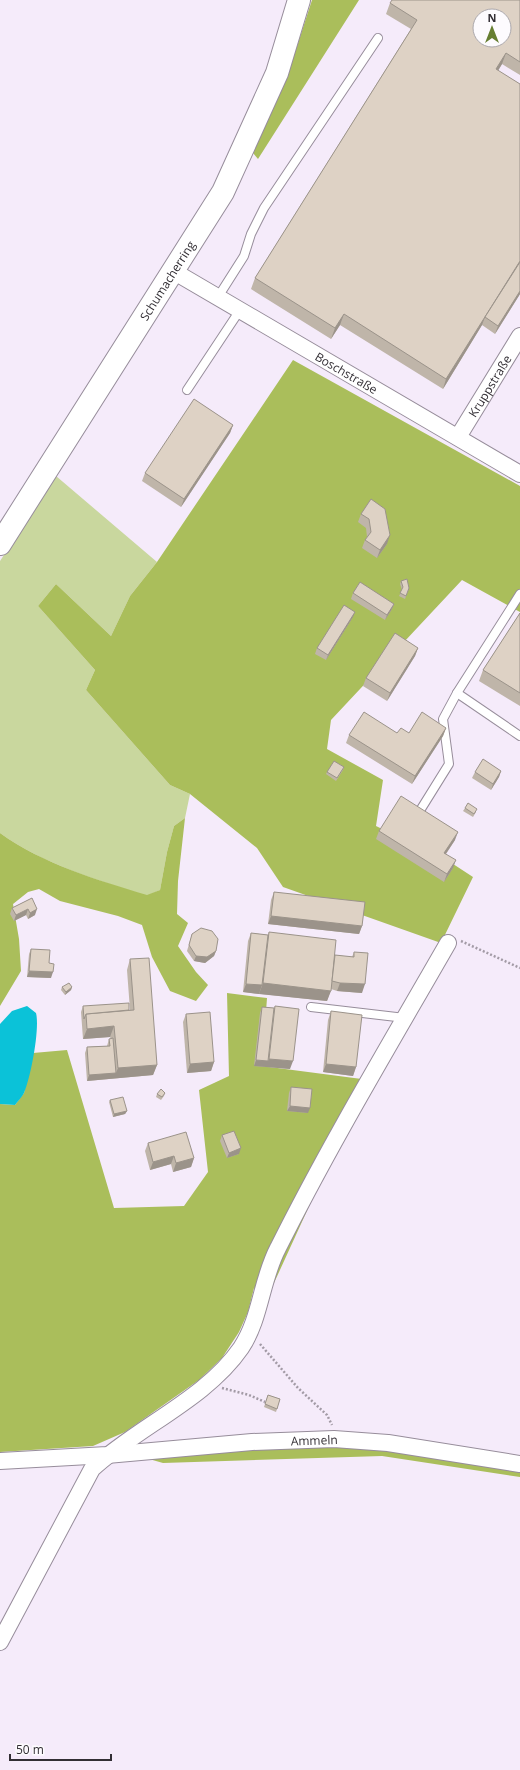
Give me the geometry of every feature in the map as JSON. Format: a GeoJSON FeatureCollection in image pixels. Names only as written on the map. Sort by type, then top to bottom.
{"type":"FeatureCollection","features":[{"type":"Feature","properties":{"kind":"main road","name":"Schumacherring"},"geometry":{"type":"LineString","coordinates":[[0,544],[223,192],[251,134],[277,73],[298,0]]}},
{"type":"Feature","properties":{"kind":"street","name":"Boschstraße"},"geometry":{"type":"LineString","coordinates":[[173,271],[458,436],[520,474]]}},
{"type":"Feature","properties":{"kind":"street","name":"Kruppstraße"},"geometry":{"type":"LineString","coordinates":[[458,436],[520,336]]}},
{"type":"Feature","properties":{"kind":"street"},"geometry":{"type":"LineString","coordinates":[[0,1642],[92,1469],[107,1455],[210,1382],[240,1349],[250,1331],[260,1305],[265,1277],[277,1249],[322,1164],[448,943]]}},
{"type":"Feature","properties":{"kind":"street","name":"Ammeln"},"geometry":{"type":"LineString","coordinates":[[0,1461],[107,1455],[252,1442],[334,1439],[388,1443],[520,1464]]}},
{"type":"Feature","properties":{"kind":"lane"},"geometry":{"type":"LineString","coordinates":[[218,297],[244,256],[251,234],[264,208],[378,38]]}},
{"type":"Feature","properties":{"kind":"lane"},"geometry":{"type":"LineString","coordinates":[[187,390],[240,310]]}},
{"type":"Feature","properties":{"kind":"lane"},"geometry":{"type":"LineString","coordinates":[[421,809],[449,764],[443,719],[457,693],[520,594]]}},
{"type":"Feature","properties":{"kind":"lane"},"geometry":{"type":"LineString","coordinates":[[457,693],[520,736]]}},
{"type":"Feature","properties":{"kind":"lane"},"geometry":{"type":"LineString","coordinates":[[311,1007],[405,1018]]}},
{"type":"Feature","properties":{"kind":"path"},"geometry":{"type":"LineString","coordinates":[[448,943],[452,936],[520,968]]}},
{"type":"Feature","properties":{"kind":"path"},"geometry":{"type":"LineString","coordinates":[[250,1331],[298,1388],[327,1415],[334,1427],[334,1439]]}},
{"type":"Feature","properties":{"kind":"path"},"geometry":{"type":"LineString","coordinates":[[210,1382],[216,1387],[249,1395],[265,1402]]}},
{"type":"Feature","properties":{"kind":"green space"},"geometry":{"type":"Polygon","coordinates":[[[312,0],[359,0],[258,159],[253,153],[288,74],[312,0]]]}},
{"type":"Feature","properties":{"kind":"green space"},"geometry":{"type":"Polygon","coordinates":[[[293,360],[520,486],[520,612],[462,580],[331,720],[327,749],[383,780],[376,826],[450,862],[473,877],[441,943],[283,887],[257,848],[190,794],[170,785],[86,690],[95,670],[38,606],[56,584],[111,636],[130,596],[157,562],[293,360]]]}},
{"type":"Feature","properties":{"kind":"green space"},"geometry":{"type":"Polygon","coordinates":[[[56,476],[157,562],[130,596],[111,636],[56,584],[38,606],[95,670],[86,690],[170,785],[190,794],[185,818],[174,826],[167,852],[160,890],[147,896],[90,877],[52,862],[34,854],[0,833],[0,561],[56,476]]]}},
{"type":"Feature","properties":{"kind":"green space"},"geometry":{"type":"Polygon","coordinates":[[[185,818],[178,881],[177,914],[188,923],[178,946],[196,972],[208,985],[196,1001],[170,991],[152,957],[142,925],[118,916],[60,901],[39,889],[28,892],[13,904],[19,939],[21,971],[0,1006],[0,833],[34,854],[52,862],[90,877],[147,895],[160,890],[167,852],[174,826],[185,818]]]}},
{"type":"Feature","properties":{"kind":"green space"},"geometry":{"type":"Polygon","coordinates":[[[227,993],[267,998],[262,1066],[377,1081],[322,1178],[274,1283],[254,1288],[248,1312],[239,1332],[222,1358],[199,1380],[125,1432],[93,1446],[0,1452],[0,1104],[15,1105],[24,1093],[33,1053],[67,1050],[114,1208],[184,1206],[208,1172],[199,1090],[229,1076],[227,993]]]}},
{"type":"Feature","properties":{"kind":"green space"},"geometry":{"type":"Polygon","coordinates":[[[249,1447],[387,1447],[520,1467],[520,1477],[382,1456],[163,1463],[135,1455],[249,1447]]]}},
{"type":"Feature","properties":{"kind":"water"},"geometry":{"type":"Polygon","coordinates":[[[27,1006],[36,1013],[37,1030],[27,1086],[21,1098],[15,1105],[0,1104],[0,1024],[12,1011],[27,1006]]]}},
{"type":"Feature","properties":{"kind":"building"},"geometry":{"type":"Polygon","coordinates":[[[392,0],[520,0],[520,62],[506,53],[496,69],[520,84],[520,261],[446,379],[344,314],[335,328],[255,278],[417,20],[390,3],[392,0]]]}},
{"type":"Feature","properties":{"kind":"building"},"geometry":{"type":"Polygon","coordinates":[[[520,262],[520,291],[498,326],[485,317],[520,262]]]}},
{"type":"Feature","properties":{"kind":"building"},"geometry":{"type":"Polygon","coordinates":[[[194,399],[233,425],[184,499],[145,473],[194,399]]]}},
{"type":"Feature","properties":{"kind":"building"},"geometry":{"type":"Polygon","coordinates":[[[371,499],[385,509],[390,535],[380,550],[365,540],[371,532],[369,519],[361,514],[371,499]]]}},
{"type":"Feature","properties":{"kind":"building"},"geometry":{"type":"Polygon","coordinates":[[[407,579],[409,588],[406,596],[400,593],[403,587],[401,581],[407,579]]]}},
{"type":"Feature","properties":{"kind":"building"},"geometry":{"type":"Polygon","coordinates":[[[360,582],[394,604],[387,615],[353,593],[360,582]]]}},
{"type":"Feature","properties":{"kind":"building"},"geometry":{"type":"Polygon","coordinates":[[[344,605],[355,612],[328,655],[317,648],[344,605]]]}},
{"type":"Feature","properties":{"kind":"building"},"geometry":{"type":"Polygon","coordinates":[[[520,613],[520,693],[483,670],[520,613]]]}},
{"type":"Feature","properties":{"kind":"building"},"geometry":{"type":"Polygon","coordinates":[[[395,633],[418,648],[390,693],[366,678],[395,633]]]}},
{"type":"Feature","properties":{"kind":"building"},"geometry":{"type":"Polygon","coordinates":[[[364,712],[397,733],[401,728],[409,733],[422,712],[446,728],[415,776],[349,735],[364,712]]]}},
{"type":"Feature","properties":{"kind":"building"},"geometry":{"type":"Polygon","coordinates":[[[483,759],[501,771],[493,784],[475,772],[483,759]]]}},
{"type":"Feature","properties":{"kind":"building"},"geometry":{"type":"Polygon","coordinates":[[[334,761],[344,767],[337,778],[327,772],[334,761]]]}},
{"type":"Feature","properties":{"kind":"building"},"geometry":{"type":"Polygon","coordinates":[[[401,796],[458,832],[444,853],[456,860],[447,874],[379,831],[401,796]]]}},
{"type":"Feature","properties":{"kind":"building"},"geometry":{"type":"Polygon","coordinates":[[[468,803],[477,809],[474,814],[465,808],[468,803]]]}},
{"type":"Feature","properties":{"kind":"building"},"geometry":{"type":"Polygon","coordinates":[[[274,892],[365,902],[362,926],[271,916],[274,892]]]}},
{"type":"Feature","properties":{"kind":"building"},"geometry":{"type":"Polygon","coordinates":[[[32,898],[37,909],[30,913],[28,909],[16,915],[12,908],[32,898]]]}},
{"type":"Feature","properties":{"kind":"building"},"geometry":{"type":"Polygon","coordinates":[[[201,928],[212,931],[218,939],[216,951],[207,957],[196,956],[189,945],[192,934],[201,928]]]}},
{"type":"Feature","properties":{"kind":"building"},"geometry":{"type":"Polygon","coordinates":[[[269,932],[336,940],[331,991],[263,983],[269,932]]]}},
{"type":"Feature","properties":{"kind":"building"},"geometry":{"type":"Polygon","coordinates":[[[251,933],[268,935],[262,985],[246,984],[251,933]]]}},
{"type":"Feature","properties":{"kind":"building"},"geometry":{"type":"Polygon","coordinates":[[[31,949],[50,950],[49,963],[54,964],[53,972],[29,971],[31,949]]]}},
{"type":"Feature","properties":{"kind":"building"},"geometry":{"type":"Polygon","coordinates":[[[354,952],[368,953],[365,984],[340,983],[332,981],[335,955],[354,957],[354,952]]]}},
{"type":"Feature","properties":{"kind":"building"},"geometry":{"type":"Polygon","coordinates":[[[149,958],[157,1065],[118,1068],[114,1026],[87,1029],[86,1014],[134,1010],[130,959],[149,958]]]}},
{"type":"Feature","properties":{"kind":"building"},"geometry":{"type":"Polygon","coordinates":[[[69,983],[72,987],[66,992],[62,987],[69,983]]]}},
{"type":"Feature","properties":{"kind":"building"},"geometry":{"type":"Polygon","coordinates":[[[129,1003],[129,1010],[86,1014],[84,1019],[83,1006],[129,1003]]]}},
{"type":"Feature","properties":{"kind":"building"},"geometry":{"type":"Polygon","coordinates":[[[275,1006],[299,1009],[293,1061],[269,1059],[275,1006]]]}},
{"type":"Feature","properties":{"kind":"building"},"geometry":{"type":"Polygon","coordinates":[[[262,1007],[274,1008],[268,1061],[256,1060],[262,1007]]]}},
{"type":"Feature","properties":{"kind":"building"},"geometry":{"type":"Polygon","coordinates":[[[331,1011],[362,1015],[356,1067],[326,1064],[331,1011]]]}},
{"type":"Feature","properties":{"kind":"building"},"geometry":{"type":"Polygon","coordinates":[[[210,1012],[214,1062],[190,1064],[186,1014],[210,1012]]]}},
{"type":"Feature","properties":{"kind":"building"},"geometry":{"type":"Polygon","coordinates":[[[113,1038],[116,1073],[89,1075],[87,1047],[110,1046],[109,1039],[113,1038]]]}},
{"type":"Feature","properties":{"kind":"building"},"geometry":{"type":"Polygon","coordinates":[[[291,1087],[312,1089],[310,1108],[290,1106],[291,1087]]]}},
{"type":"Feature","properties":{"kind":"building"},"geometry":{"type":"Polygon","coordinates":[[[161,1089],[165,1093],[162,1097],[157,1094],[161,1089]]]}},
{"type":"Feature","properties":{"kind":"building"},"geometry":{"type":"Polygon","coordinates":[[[123,1097],[127,1111],[114,1114],[110,1100],[123,1097]]]}},
{"type":"Feature","properties":{"kind":"building"},"geometry":{"type":"Polygon","coordinates":[[[234,1131],[241,1148],[229,1153],[222,1135],[234,1131]]]}},
{"type":"Feature","properties":{"kind":"building"},"geometry":{"type":"Polygon","coordinates":[[[186,1132],[194,1158],[176,1163],[174,1156],[153,1162],[148,1143],[186,1132]]]}},
{"type":"Feature","properties":{"kind":"building"},"geometry":{"type":"Polygon","coordinates":[[[268,1395],[280,1399],[277,1409],[265,1404],[268,1395]]]}}]}
